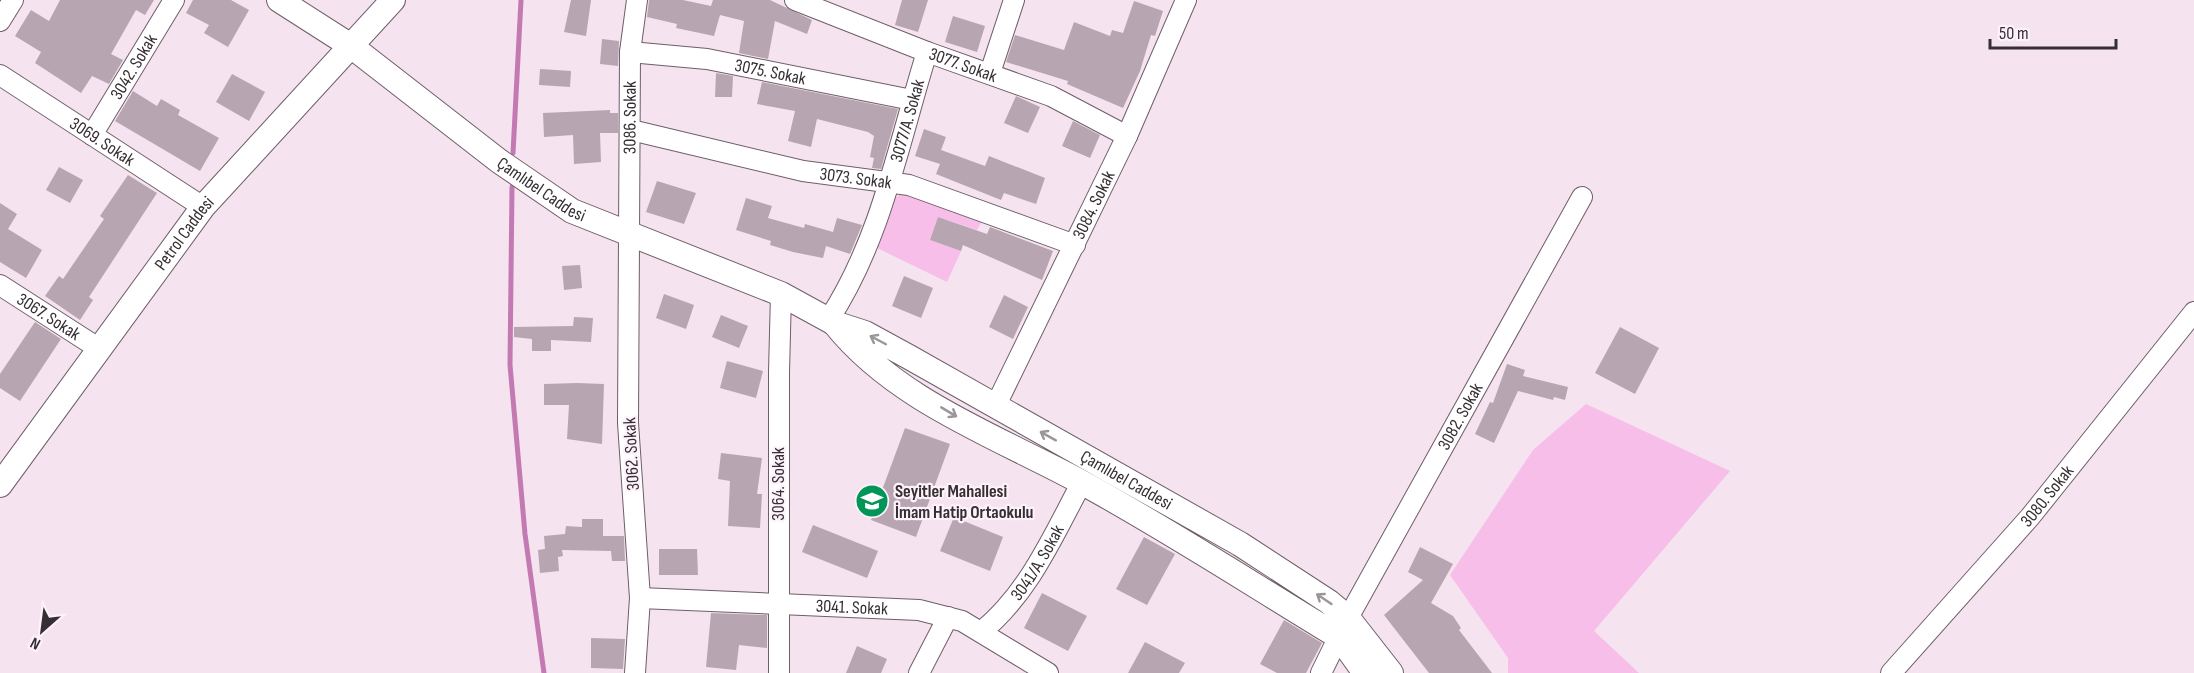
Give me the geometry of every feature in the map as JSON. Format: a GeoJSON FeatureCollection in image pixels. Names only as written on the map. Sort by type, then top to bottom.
{"type":"FeatureCollection","features":[{"type":"Feature","properties":{"kind":"street"},"geometry":{"type":"LineString","coordinates":[[0,21],[14,0]]}},
{"type":"Feature","properties":{"kind":"street","name":"3042. Sokak"},"geometry":{"type":"LineString","coordinates":[[92,135],[174,0]]}},
{"type":"Feature","properties":{"kind":"street","name":"Çamlıbel Caddesi"},"geometry":{"type":"LineString","coordinates":[[279,0],[351,46],[499,161],[572,211],[781,294],[831,321],[865,333],[1240,544],[1329,602],[1344,627],[1365,673]]}},
{"type":"Feature","properties":{"kind":"street","name":"Petrol Caddesi"},"geometry":{"type":"LineString","coordinates":[[0,485],[202,207],[393,0]]}},
{"type":"Feature","properties":{"kind":"street","name":"3086. Sokak"},"geometry":{"type":"LineString","coordinates":[[630,235],[630,52],[636,0]]}},
{"type":"Feature","properties":{"kind":"street","name":"3077. Sokak"},"geometry":{"type":"LineString","coordinates":[[795,0],[927,52],[1051,96],[1126,136]]}},
{"type":"Feature","properties":{"kind":"street"},"geometry":{"type":"LineString","coordinates":[[990,73],[1014,0]]}},
{"type":"Feature","properties":{"kind":"street","name":"3084. Sokak"},"geometry":{"type":"LineString","coordinates":[[995,407],[1075,245],[1186,0]]}},
{"type":"Feature","properties":{"kind":"street","name":"3075. Sokak"},"geometry":{"type":"LineString","coordinates":[[630,52],[707,59],[912,100]]}},
{"type":"Feature","properties":{"kind":"street","name":"3077/A. Sokak"},"geometry":{"type":"LineString","coordinates":[[831,321],[850,285],[890,182],[927,52]]}},
{"type":"Feature","properties":{"kind":"street","name":"3069. Sokak"},"geometry":{"type":"LineString","coordinates":[[0,75],[202,207]]}},
{"type":"Feature","properties":{"kind":"street","name":"3073. Sokak"},"geometry":{"type":"LineString","coordinates":[[631,130],[803,171],[909,185],[1075,245]]}},
{"type":"Feature","properties":{"kind":"street","name":"3082. Sokak"},"geometry":{"type":"LineString","coordinates":[[1321,673],[1344,627],[1582,197]]}},
{"type":"Feature","properties":{"kind":"street","name":"3062. Sokak"},"geometry":{"type":"LineString","coordinates":[[630,235],[628,423],[640,598],[635,673]]}},
{"type":"Feature","properties":{"kind":"street","name":"3067. Sokak"},"geometry":{"type":"LineString","coordinates":[[0,285],[98,348]]}},
{"type":"Feature","properties":{"kind":"street","name":"3064. Sokak"},"geometry":{"type":"LineString","coordinates":[[779,673],[781,294]]}},
{"type":"Feature","properties":{"kind":"street","name":"3080. Sokak"},"geometry":{"type":"LineString","coordinates":[[1891,673],[2030,517],[2194,312]]}},
{"type":"Feature","properties":{"kind":"street","name":"Çamlıbel Caddesi"},"geometry":{"type":"LineString","coordinates":[[831,321],[854,348],[883,373],[966,422],[1082,482],[1344,627],[1391,673]]}},
{"type":"Feature","properties":{"kind":"street","name":"3041/A. Sokak"},"geometry":{"type":"LineString","coordinates":[[981,632],[1004,614],[1030,578],[1082,482]]}},
{"type":"Feature","properties":{"kind":"street","name":"3041. Sokak"},"geometry":{"type":"LineString","coordinates":[[640,598],[778,602],[919,610],[948,617],[981,632],[1048,673]]}},
{"type":"Feature","properties":{"kind":"street"},"geometry":{"type":"LineString","coordinates":[[919,673],[948,617]]}},
{"type":"Feature","properties":{"kind":"shaded area"},"geometry":{"type":"Polygon","coordinates":[[[901,193],[918,195],[982,221],[977,230],[938,217],[930,240],[961,251],[947,282],[873,246],[894,200],[901,193]]]}},
{"type":"Feature","properties":{"kind":"shaded area"},"geometry":{"type":"Polygon","coordinates":[[[1586,404],[1730,471],[1594,631],[1639,673],[1508,673],[1508,658],[1450,575],[1533,450],[1586,404]]]}},
{"type":"Feature","properties":{"kind":"building"},"geometry":{"type":"Polygon","coordinates":[[[60,0],[154,0],[145,15],[136,10],[111,54],[123,60],[109,84],[92,76],[81,93],[35,63],[41,52],[15,36],[31,10],[49,21],[60,0]]]}},
{"type":"Feature","properties":{"kind":"building"},"geometry":{"type":"Polygon","coordinates":[[[193,0],[231,0],[249,10],[228,47],[204,33],[209,25],[186,13],[193,0]]]}},
{"type":"Feature","properties":{"kind":"building"},"geometry":{"type":"Polygon","coordinates":[[[571,0],[591,0],[586,36],[564,32],[571,0]]]}},
{"type":"Feature","properties":{"kind":"building"},"geometry":{"type":"Polygon","coordinates":[[[649,0],[683,0],[711,6],[713,0],[770,0],[812,20],[807,34],[775,21],[768,59],[739,53],[744,21],[720,15],[714,36],[676,28],[677,24],[647,17],[649,0]]]}},
{"type":"Feature","properties":{"kind":"building"},"geometry":{"type":"Polygon","coordinates":[[[902,0],[928,0],[918,32],[895,25],[902,0]]]}},
{"type":"Feature","properties":{"kind":"building"},"geometry":{"type":"Polygon","coordinates":[[[1134,1],[1163,11],[1155,36],[1151,35],[1140,71],[1123,108],[1067,84],[1068,81],[1006,62],[1015,35],[1064,50],[1074,22],[1110,36],[1112,30],[1123,33],[1134,1]]]}},
{"type":"Feature","properties":{"kind":"building"},"geometry":{"type":"Polygon","coordinates":[[[953,16],[985,26],[977,52],[945,42],[953,16]]]}},
{"type":"Feature","properties":{"kind":"building"},"geometry":{"type":"Polygon","coordinates":[[[602,39],[619,41],[618,66],[600,64],[602,39]]]}},
{"type":"Feature","properties":{"kind":"building"},"geometry":{"type":"Polygon","coordinates":[[[540,69],[571,71],[570,87],[539,85],[540,69]]]}},
{"type":"Feature","properties":{"kind":"building"},"geometry":{"type":"Polygon","coordinates":[[[716,73],[733,76],[732,97],[715,97],[716,73]]]}},
{"type":"Feature","properties":{"kind":"building"},"geometry":{"type":"Polygon","coordinates":[[[232,74],[265,92],[249,121],[216,102],[232,74]]]}},
{"type":"Feature","properties":{"kind":"building"},"geometry":{"type":"Polygon","coordinates":[[[762,82],[898,109],[881,169],[872,168],[874,158],[870,157],[874,136],[868,132],[817,119],[811,147],[788,141],[795,111],[757,104],[762,82]]]}},
{"type":"Feature","properties":{"kind":"building"},"geometry":{"type":"Polygon","coordinates":[[[133,91],[157,106],[161,99],[180,110],[178,115],[219,138],[200,171],[115,121],[133,91]]]}},
{"type":"Feature","properties":{"kind":"building"},"geometry":{"type":"Polygon","coordinates":[[[1016,96],[1040,107],[1028,133],[1004,123],[1016,96]]]}},
{"type":"Feature","properties":{"kind":"building"},"geometry":{"type":"Polygon","coordinates":[[[610,110],[610,113],[618,113],[618,133],[600,133],[601,162],[574,164],[573,135],[544,137],[543,113],[610,110]]]}},
{"type":"Feature","properties":{"kind":"building"},"geometry":{"type":"Polygon","coordinates":[[[1073,121],[1100,135],[1090,158],[1062,146],[1073,121]]]}},
{"type":"Feature","properties":{"kind":"building"},"geometry":{"type":"Polygon","coordinates":[[[924,129],[946,137],[941,150],[985,166],[989,156],[1045,178],[1036,204],[1004,193],[1001,200],[936,174],[940,164],[915,156],[924,129]]]}},
{"type":"Feature","properties":{"kind":"building"},"geometry":{"type":"Polygon","coordinates":[[[59,167],[83,180],[70,203],[46,190],[59,167]]]}},
{"type":"Feature","properties":{"kind":"building"},"geometry":{"type":"Polygon","coordinates":[[[128,175],[157,193],[89,297],[93,300],[80,320],[45,296],[59,276],[63,279],[104,219],[100,216],[128,175]]]}},
{"type":"Feature","properties":{"kind":"building"},"geometry":{"type":"Polygon","coordinates":[[[657,181],[696,193],[684,224],[646,212],[657,181]]]}},
{"type":"Feature","properties":{"kind":"building"},"geometry":{"type":"Polygon","coordinates":[[[746,198],[772,206],[768,218],[804,228],[805,224],[833,232],[837,218],[862,225],[850,254],[826,246],[823,258],[793,252],[770,245],[771,241],[736,230],[746,198]]]}},
{"type":"Feature","properties":{"kind":"building"},"geometry":{"type":"Polygon","coordinates":[[[0,203],[17,214],[8,229],[42,250],[26,278],[0,262],[0,203]]]}},
{"type":"Feature","properties":{"kind":"building"},"geometry":{"type":"Polygon","coordinates":[[[938,217],[987,234],[990,227],[1053,251],[1042,280],[963,245],[961,251],[930,240],[938,217]]]}},
{"type":"Feature","properties":{"kind":"building"},"geometry":{"type":"Polygon","coordinates":[[[580,265],[582,288],[564,290],[562,266],[580,265]]]}},
{"type":"Feature","properties":{"kind":"building"},"geometry":{"type":"Polygon","coordinates":[[[904,276],[933,288],[921,318],[892,306],[904,276]]]}},
{"type":"Feature","properties":{"kind":"building"},"geometry":{"type":"Polygon","coordinates":[[[664,294],[694,305],[686,329],[656,318],[664,294]]]}},
{"type":"Feature","properties":{"kind":"building"},"geometry":{"type":"Polygon","coordinates":[[[1004,295],[1028,307],[1013,339],[989,327],[1004,295]]]}},
{"type":"Feature","properties":{"kind":"building"},"geometry":{"type":"Polygon","coordinates":[[[721,315],[748,326],[739,348],[712,337],[721,315]]]}},
{"type":"Feature","properties":{"kind":"building"},"geometry":{"type":"Polygon","coordinates":[[[574,317],[593,318],[591,342],[551,340],[551,351],[532,351],[532,339],[514,337],[514,327],[573,326],[574,317]]]}},
{"type":"Feature","properties":{"kind":"building"},"geometry":{"type":"Polygon","coordinates":[[[35,322],[61,339],[20,401],[0,388],[0,374],[35,322]]]}},
{"type":"Feature","properties":{"kind":"building"},"geometry":{"type":"Polygon","coordinates":[[[1620,327],[1659,348],[1635,394],[1595,373],[1620,327]]]}},
{"type":"Feature","properties":{"kind":"building"},"geometry":{"type":"Polygon","coordinates":[[[727,361],[763,371],[756,398],[720,388],[727,361]]]}},
{"type":"Feature","properties":{"kind":"building"},"geometry":{"type":"Polygon","coordinates":[[[1507,364],[1525,370],[1523,376],[1568,387],[1565,400],[1554,397],[1553,400],[1518,391],[1494,443],[1475,434],[1490,402],[1493,403],[1507,364]]]}},
{"type":"Feature","properties":{"kind":"building"},"geometry":{"type":"Polygon","coordinates":[[[544,384],[604,384],[602,444],[567,439],[569,405],[544,405],[544,384]]]}},
{"type":"Feature","properties":{"kind":"building"},"geometry":{"type":"Polygon","coordinates":[[[905,428],[950,444],[916,537],[871,520],[905,428]]]}},
{"type":"Feature","properties":{"kind":"building"},"geometry":{"type":"Polygon","coordinates":[[[721,453],[762,458],[757,494],[762,494],[760,528],[728,526],[730,481],[718,479],[721,453]]]}},
{"type":"Feature","properties":{"kind":"building"},"geometry":{"type":"Polygon","coordinates":[[[954,517],[1003,537],[990,571],[940,551],[954,517]]]}},
{"type":"Feature","properties":{"kind":"building"},"geometry":{"type":"Polygon","coordinates":[[[582,519],[603,519],[603,536],[624,536],[625,561],[612,561],[611,551],[562,550],[563,556],[558,557],[559,571],[540,573],[538,550],[545,549],[544,536],[565,534],[566,526],[582,527],[582,519]]]}},
{"type":"Feature","properties":{"kind":"building"},"geometry":{"type":"Polygon","coordinates":[[[813,525],[878,551],[867,578],[802,552],[813,525]]]}},
{"type":"Feature","properties":{"kind":"building"},"geometry":{"type":"Polygon","coordinates":[[[1144,537],[1175,554],[1147,605],[1116,589],[1144,537]]]}},
{"type":"Feature","properties":{"kind":"building"},"geometry":{"type":"Polygon","coordinates":[[[1420,547],[1453,564],[1431,603],[1453,616],[1461,628],[1459,630],[1492,673],[1429,673],[1384,615],[1423,580],[1408,572],[1420,547]]]}},
{"type":"Feature","properties":{"kind":"building"},"geometry":{"type":"Polygon","coordinates":[[[659,549],[697,549],[698,575],[659,575],[659,549]]]}},
{"type":"Feature","properties":{"kind":"building"},"geometry":{"type":"Polygon","coordinates":[[[1042,593],[1087,616],[1068,651],[1024,628],[1042,593]]]}},
{"type":"Feature","properties":{"kind":"building"},"geometry":{"type":"Polygon","coordinates":[[[711,613],[767,615],[767,648],[739,645],[736,670],[706,667],[711,613]]]}},
{"type":"Feature","properties":{"kind":"building"},"geometry":{"type":"Polygon","coordinates":[[[1284,620],[1322,643],[1306,673],[1277,673],[1260,664],[1284,620]]]}},
{"type":"Feature","properties":{"kind":"building"},"geometry":{"type":"Polygon","coordinates":[[[591,638],[625,639],[623,669],[591,668],[591,638]]]}},
{"type":"Feature","properties":{"kind":"building"},"geometry":{"type":"Polygon","coordinates":[[[1145,642],[1185,663],[1179,673],[1128,673],[1145,642]]]}},
{"type":"Feature","properties":{"kind":"building"},"geometry":{"type":"Polygon","coordinates":[[[857,646],[887,659],[881,673],[846,673],[857,646]]]}},
{"type":"Feature","properties":{"kind":"waterway"},"geometry":{"type":"LineString","coordinates":[[513,153],[521,0]]}},
{"type":"Feature","properties":{"kind":"waterway"},"geometry":{"type":"LineString","coordinates":[[512,187],[510,365],[525,534],[544,673]]}},
{"type":"Feature","properties":{"kind":"place","name":"Seyitler Mahallesi İmam Hatip Ortaokulu"},"geometry":{"type":"Point","coordinates":[872,501]}}]}
